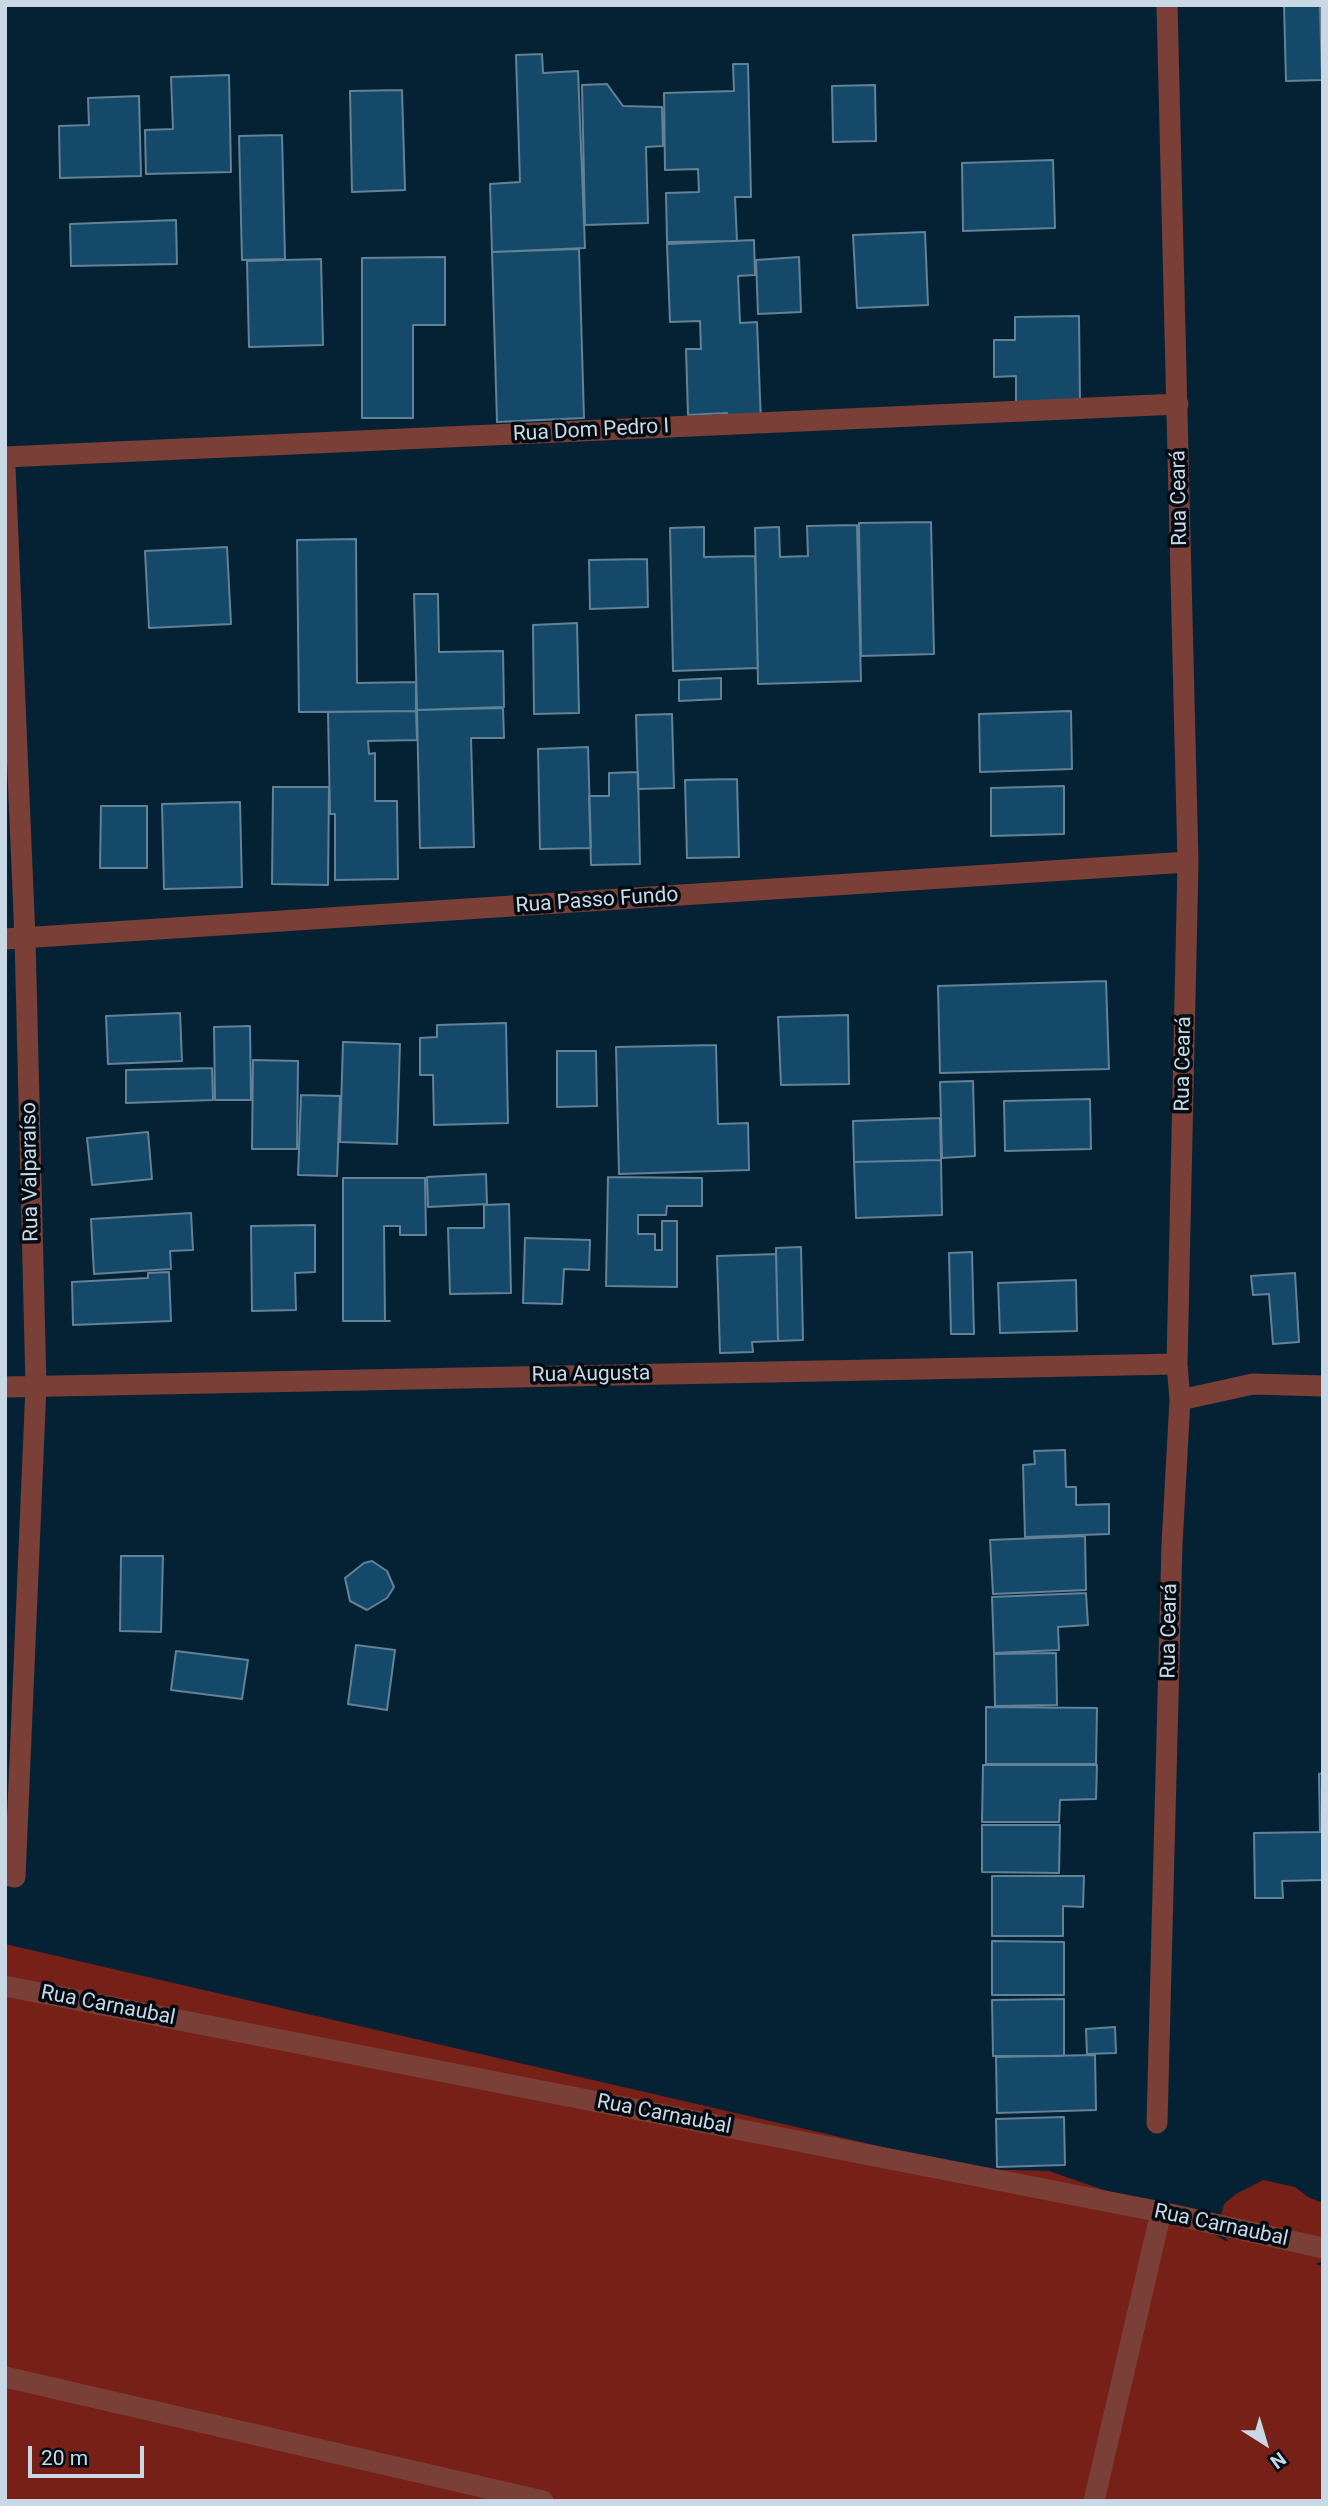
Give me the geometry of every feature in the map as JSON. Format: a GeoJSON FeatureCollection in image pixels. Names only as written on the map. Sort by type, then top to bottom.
{"type":"FeatureCollection","features":[{"type":"Feature","properties":{"kind":"street","name":"Rua Ceará"},"geometry":{"type":"LineString","coordinates":[[1157,2123],[1172,1544],[1180,1400],[1177,1364],[1188,862],[1167,5]]}},
{"type":"Feature","properties":{"kind":"street","name":"Rua Dom Pedro I"},"geometry":{"type":"LineString","coordinates":[[5,457],[1178,404]]}},
{"type":"Feature","properties":{"kind":"street","name":"Rua Valparaíso"},"geometry":{"type":"LineString","coordinates":[[5,468],[15,938],[36,1386],[10,1876]]}},
{"type":"Feature","properties":{"kind":"street","name":"Rua Passo Fundo"},"geometry":{"type":"LineString","coordinates":[[15,938],[1188,862]]}},
{"type":"Feature","properties":{"kind":"street","name":"Rua Augusta"},"geometry":{"type":"LineString","coordinates":[[5,1387],[1177,1364]]}},
{"type":"Feature","properties":{"kind":"street"},"geometry":{"type":"LineString","coordinates":[[1180,1400],[1253,1384],[1323,1386]]}},
{"type":"Feature","properties":{"kind":"street","name":"Rua Carnaubal"},"geometry":{"type":"LineString","coordinates":[[5,1986],[1161,2212],[1323,2248]]}},
{"type":"Feature","properties":{"kind":"street"},"geometry":{"type":"LineString","coordinates":[[1094,2501],[1161,2212]]}},
{"type":"Feature","properties":{"kind":"street"},"geometry":{"type":"LineString","coordinates":[[5,2377],[543,2501]]}},
{"type":"Feature","properties":{"kind":"shaded area"},"geometry":{"type":"Polygon","coordinates":[[[5,1944],[978,2169],[1049,2171],[1182,2217],[1228,2242],[1220,2220],[1224,2204],[1236,2194],[1263,2180],[1295,2187],[1308,2197],[1323,2203],[1323,2261],[1315,2264],[1323,2266],[1323,2501],[5,2501],[5,1944]]]}},
{"type":"Feature","properties":{"kind":"building"},"geometry":{"type":"Polygon","coordinates":[[[1284,5],[1320,5],[1322,80],[1286,81],[1284,5]]]}},
{"type":"Feature","properties":{"kind":"building"},"geometry":{"type":"Polygon","coordinates":[[[542,54],[543,73],[578,71],[585,248],[492,252],[490,184],[520,182],[516,55],[542,54]]]}},
{"type":"Feature","properties":{"kind":"building"},"geometry":{"type":"Polygon","coordinates":[[[733,64],[748,64],[751,197],[735,197],[737,241],[667,242],[666,193],[699,192],[698,169],[665,170],[664,93],[734,91],[733,64]]]}},
{"type":"Feature","properties":{"kind":"building"},"geometry":{"type":"Polygon","coordinates":[[[229,75],[231,172],[146,174],[145,130],[173,129],[171,77],[229,75]]]}},
{"type":"Feature","properties":{"kind":"building"},"geometry":{"type":"Polygon","coordinates":[[[607,84],[623,106],[662,107],[663,146],[646,147],[648,223],[585,225],[582,85],[607,84]]]}},
{"type":"Feature","properties":{"kind":"building"},"geometry":{"type":"Polygon","coordinates":[[[875,85],[876,141],[833,142],[832,86],[875,85]]]}},
{"type":"Feature","properties":{"kind":"building"},"geometry":{"type":"Polygon","coordinates":[[[402,90],[405,190],[352,192],[350,91],[402,90]]]}},
{"type":"Feature","properties":{"kind":"building"},"geometry":{"type":"Polygon","coordinates":[[[139,96],[141,176],[60,178],[59,126],[89,125],[88,98],[139,96]]]}},
{"type":"Feature","properties":{"kind":"building"},"geometry":{"type":"Polygon","coordinates":[[[282,135],[285,259],[242,260],[239,136],[282,135]]]}},
{"type":"Feature","properties":{"kind":"building"},"geometry":{"type":"Polygon","coordinates":[[[1053,160],[1055,228],[963,231],[962,163],[1053,160]]]}},
{"type":"Feature","properties":{"kind":"building"},"geometry":{"type":"Polygon","coordinates":[[[176,220],[177,264],[71,266],[70,224],[176,220]]]}},
{"type":"Feature","properties":{"kind":"building"},"geometry":{"type":"Polygon","coordinates":[[[925,232],[928,305],[857,308],[853,235],[925,232]]]}},
{"type":"Feature","properties":{"kind":"building"},"geometry":{"type":"Polygon","coordinates":[[[754,240],[755,275],[738,276],[740,323],[757,322],[761,422],[727,423],[727,413],[688,415],[686,349],[701,349],[700,321],[670,322],[667,244],[754,240]]]}},
{"type":"Feature","properties":{"kind":"building"},"geometry":{"type":"Polygon","coordinates":[[[579,249],[584,418],[497,422],[492,252],[579,249]]]}},
{"type":"Feature","properties":{"kind":"building"},"geometry":{"type":"Polygon","coordinates":[[[445,257],[445,325],[413,325],[413,418],[362,418],[362,258],[445,257]]]}},
{"type":"Feature","properties":{"kind":"building"},"geometry":{"type":"Polygon","coordinates":[[[799,257],[801,312],[758,314],[756,260],[799,257]]]}},
{"type":"Feature","properties":{"kind":"building"},"geometry":{"type":"Polygon","coordinates":[[[321,259],[323,345],[249,347],[247,261],[321,259]]]}},
{"type":"Feature","properties":{"kind":"building"},"geometry":{"type":"Polygon","coordinates":[[[1079,316],[1080,402],[1016,403],[1016,376],[994,377],[994,340],[1015,340],[1015,317],[1079,316]]]}},
{"type":"Feature","properties":{"kind":"building"},"geometry":{"type":"Polygon","coordinates":[[[931,522],[934,654],[861,656],[859,523],[931,522]]]}},
{"type":"Feature","properties":{"kind":"building"},"geometry":{"type":"Polygon","coordinates":[[[857,525],[861,681],[758,684],[755,528],[779,527],[780,557],[808,556],[807,526],[857,525]]]}},
{"type":"Feature","properties":{"kind":"building"},"geometry":{"type":"Polygon","coordinates":[[[704,527],[704,557],[755,556],[758,668],[673,671],[670,528],[704,527]]]}},
{"type":"Feature","properties":{"kind":"building"},"geometry":{"type":"Polygon","coordinates":[[[356,539],[357,683],[416,682],[416,711],[299,712],[297,540],[356,539]]]}},
{"type":"Feature","properties":{"kind":"building"},"geometry":{"type":"Polygon","coordinates":[[[227,547],[231,624],[149,628],[145,551],[227,547]]]}},
{"type":"Feature","properties":{"kind":"building"},"geometry":{"type":"Polygon","coordinates":[[[647,559],[648,607],[590,609],[589,560],[647,559]]]}},
{"type":"Feature","properties":{"kind":"building"},"geometry":{"type":"Polygon","coordinates":[[[414,594],[438,594],[439,652],[503,651],[504,707],[417,710],[414,594]]]}},
{"type":"Feature","properties":{"kind":"building"},"geometry":{"type":"Polygon","coordinates":[[[577,623],[579,713],[534,714],[533,625],[577,623]]]}},
{"type":"Feature","properties":{"kind":"building"},"geometry":{"type":"Polygon","coordinates":[[[721,678],[721,699],[679,701],[679,680],[721,678]]]}},
{"type":"Feature","properties":{"kind":"building"},"geometry":{"type":"Polygon","coordinates":[[[503,708],[504,738],[471,738],[474,847],[420,848],[417,710],[503,708]]]}},
{"type":"Feature","properties":{"kind":"building"},"geometry":{"type":"Polygon","coordinates":[[[416,711],[417,740],[368,741],[369,754],[375,753],[375,801],[397,801],[398,879],[335,880],[335,814],[330,814],[328,712],[416,711]]]}},
{"type":"Feature","properties":{"kind":"building"},"geometry":{"type":"Polygon","coordinates":[[[1071,711],[1072,769],[980,772],[979,714],[1071,711]]]}},
{"type":"Feature","properties":{"kind":"building"},"geometry":{"type":"Polygon","coordinates":[[[672,714],[674,788],[638,789],[636,715],[672,714]]]}},
{"type":"Feature","properties":{"kind":"building"},"geometry":{"type":"Polygon","coordinates":[[[588,747],[591,848],[540,849],[538,749],[588,747]]]}},
{"type":"Feature","properties":{"kind":"building"},"geometry":{"type":"Polygon","coordinates":[[[638,772],[640,864],[591,865],[589,796],[609,796],[609,773],[638,772]]]}},
{"type":"Feature","properties":{"kind":"building"},"geometry":{"type":"Polygon","coordinates":[[[737,779],[739,857],[687,858],[685,780],[737,779]]]}},
{"type":"Feature","properties":{"kind":"building"},"geometry":{"type":"Polygon","coordinates":[[[1064,786],[1064,834],[991,836],[991,788],[1064,786]]]}},
{"type":"Feature","properties":{"kind":"building"},"geometry":{"type":"Polygon","coordinates":[[[273,787],[329,787],[328,885],[272,884],[273,787]]]}},
{"type":"Feature","properties":{"kind":"building"},"geometry":{"type":"Polygon","coordinates":[[[240,802],[242,887],[164,889],[162,804],[240,802]]]}},
{"type":"Feature","properties":{"kind":"building"},"geometry":{"type":"Polygon","coordinates":[[[101,806],[147,806],[147,868],[100,868],[101,806]]]}},
{"type":"Feature","properties":{"kind":"building"},"geometry":{"type":"Polygon","coordinates":[[[1106,981],[1109,1069],[940,1073],[938,986],[1106,981]]]}},
{"type":"Feature","properties":{"kind":"building"},"geometry":{"type":"Polygon","coordinates":[[[180,1013],[182,1061],[108,1064],[106,1016],[180,1013]]]}},
{"type":"Feature","properties":{"kind":"building"},"geometry":{"type":"Polygon","coordinates":[[[848,1015],[849,1084],[781,1085],[778,1017],[848,1015]]]}},
{"type":"Feature","properties":{"kind":"building"},"geometry":{"type":"Polygon","coordinates":[[[506,1023],[508,1123],[434,1125],[433,1075],[420,1075],[420,1038],[437,1037],[437,1025],[506,1023]]]}},
{"type":"Feature","properties":{"kind":"building"},"geometry":{"type":"Polygon","coordinates":[[[250,1026],[251,1100],[215,1100],[214,1027],[250,1026]]]}},
{"type":"Feature","properties":{"kind":"building"},"geometry":{"type":"Polygon","coordinates":[[[343,1042],[400,1044],[397,1144],[340,1142],[343,1042]]]}},
{"type":"Feature","properties":{"kind":"building"},"geometry":{"type":"Polygon","coordinates":[[[716,1045],[718,1124],[748,1123],[749,1170],[619,1174],[616,1047],[716,1045]]]}},
{"type":"Feature","properties":{"kind":"building"},"geometry":{"type":"Polygon","coordinates":[[[557,1051],[596,1051],[597,1106],[557,1107],[557,1051]]]}},
{"type":"Feature","properties":{"kind":"building"},"geometry":{"type":"Polygon","coordinates":[[[253,1060],[298,1061],[297,1149],[252,1149],[253,1060]]]}},
{"type":"Feature","properties":{"kind":"building"},"geometry":{"type":"Polygon","coordinates":[[[212,1068],[213,1100],[126,1103],[126,1070],[212,1068]]]}},
{"type":"Feature","properties":{"kind":"building"},"geometry":{"type":"Polygon","coordinates":[[[973,1081],[975,1156],[942,1158],[940,1082],[973,1081]]]}},
{"type":"Feature","properties":{"kind":"building"},"geometry":{"type":"Polygon","coordinates":[[[301,1095],[340,1096],[337,1176],[298,1175],[301,1095]]]}},
{"type":"Feature","properties":{"kind":"building"},"geometry":{"type":"Polygon","coordinates":[[[1090,1099],[1091,1149],[1005,1151],[1004,1101],[1090,1099]]]}},
{"type":"Feature","properties":{"kind":"building"},"geometry":{"type":"Polygon","coordinates":[[[940,1118],[941,1160],[854,1162],[853,1121],[940,1118]]]}},
{"type":"Feature","properties":{"kind":"building"},"geometry":{"type":"Polygon","coordinates":[[[148,1132],[152,1179],[92,1185],[87,1138],[148,1132]]]}},
{"type":"Feature","properties":{"kind":"building"},"geometry":{"type":"Polygon","coordinates":[[[941,1160],[942,1215],[856,1218],[854,1162],[941,1160]]]}},
{"type":"Feature","properties":{"kind":"building"},"geometry":{"type":"Polygon","coordinates":[[[486,1174],[487,1204],[428,1207],[427,1177],[486,1174]]]}},
{"type":"Feature","properties":{"kind":"building"},"geometry":{"type":"Polygon","coordinates":[[[608,1177],[702,1178],[702,1206],[667,1206],[666,1215],[638,1215],[638,1234],[655,1234],[655,1250],[662,1250],[662,1221],[677,1221],[677,1287],[606,1286],[608,1177]]]}},
{"type":"Feature","properties":{"kind":"building"},"geometry":{"type":"Polygon","coordinates":[[[343,1178],[425,1178],[426,1235],[400,1235],[400,1226],[384,1226],[385,1321],[343,1321],[343,1178]]]}},
{"type":"Feature","properties":{"kind":"building"},"geometry":{"type":"Polygon","coordinates":[[[509,1204],[511,1293],[450,1294],[448,1228],[484,1228],[484,1205],[509,1204]]]}},
{"type":"Feature","properties":{"kind":"building"},"geometry":{"type":"Polygon","coordinates":[[[191,1213],[193,1250],[170,1251],[171,1269],[94,1274],[91,1219],[191,1213]]]}},
{"type":"Feature","properties":{"kind":"building"},"geometry":{"type":"Polygon","coordinates":[[[315,1225],[315,1272],[295,1273],[296,1310],[252,1311],[251,1226],[315,1225]]]}},
{"type":"Feature","properties":{"kind":"building"},"geometry":{"type":"Polygon","coordinates":[[[525,1238],[590,1240],[589,1270],[564,1269],[562,1304],[523,1303],[525,1238]]]}},
{"type":"Feature","properties":{"kind":"building"},"geometry":{"type":"Polygon","coordinates":[[[801,1247],[803,1340],[778,1341],[776,1248],[801,1247]]]}},
{"type":"Feature","properties":{"kind":"building"},"geometry":{"type":"Polygon","coordinates":[[[972,1252],[974,1334],[951,1334],[949,1253],[972,1252]]]}},
{"type":"Feature","properties":{"kind":"building"},"geometry":{"type":"Polygon","coordinates":[[[776,1254],[778,1341],[752,1342],[753,1352],[720,1353],[717,1256],[776,1254]]]}},
{"type":"Feature","properties":{"kind":"building"},"geometry":{"type":"Polygon","coordinates":[[[169,1272],[171,1321],[73,1325],[72,1282],[148,1278],[148,1273],[169,1272]]]}},
{"type":"Feature","properties":{"kind":"building"},"geometry":{"type":"Polygon","coordinates":[[[1295,1273],[1299,1342],[1273,1344],[1269,1294],[1253,1295],[1251,1276],[1295,1273]]]}},
{"type":"Feature","properties":{"kind":"building"},"geometry":{"type":"Polygon","coordinates":[[[1076,1280],[1077,1331],[1000,1333],[998,1283],[1076,1280]]]}},
{"type":"Feature","properties":{"kind":"building"},"geometry":{"type":"Polygon","coordinates":[[[1065,1450],[1066,1487],[1076,1487],[1076,1505],[1109,1504],[1109,1534],[1025,1537],[1023,1465],[1035,1464],[1034,1451],[1065,1450]]]}},
{"type":"Feature","properties":{"kind":"building"},"geometry":{"type":"Polygon","coordinates":[[[1085,1536],[1086,1590],[993,1594],[990,1540],[1085,1536]]]}},
{"type":"Feature","properties":{"kind":"building"},"geometry":{"type":"Polygon","coordinates":[[[121,1556],[163,1556],[161,1632],[120,1631],[121,1556]]]}},
{"type":"Feature","properties":{"kind":"building"},"geometry":{"type":"Polygon","coordinates":[[[372,1561],[387,1571],[394,1587],[387,1598],[367,1610],[350,1601],[345,1578],[364,1563],[372,1561]]]}},
{"type":"Feature","properties":{"kind":"building"},"geometry":{"type":"Polygon","coordinates":[[[1086,1593],[1088,1625],[1058,1627],[1059,1650],[994,1653],[992,1597],[1086,1593]]]}},
{"type":"Feature","properties":{"kind":"building"},"geometry":{"type":"Polygon","coordinates":[[[356,1645],[395,1650],[387,1710],[348,1704],[356,1645]]]}},
{"type":"Feature","properties":{"kind":"building"},"geometry":{"type":"Polygon","coordinates":[[[176,1651],[248,1660],[242,1699],[171,1690],[176,1651]]]}},
{"type":"Feature","properties":{"kind":"building"},"geometry":{"type":"Polygon","coordinates":[[[1056,1653],[1057,1705],[995,1706],[994,1654],[1056,1653]]]}},
{"type":"Feature","properties":{"kind":"building"},"geometry":{"type":"Polygon","coordinates":[[[986,1707],[1097,1708],[1096,1764],[986,1764],[986,1707]]]}},
{"type":"Feature","properties":{"kind":"building"},"geometry":{"type":"Polygon","coordinates":[[[983,1765],[1097,1765],[1096,1799],[1060,1800],[1059,1822],[982,1822],[983,1765]]]}},
{"type":"Feature","properties":{"kind":"building"},"geometry":{"type":"Polygon","coordinates":[[[1323,1773],[1323,1832],[1320,1832],[1319,1774],[1323,1773]]]}},
{"type":"Feature","properties":{"kind":"building"},"geometry":{"type":"Polygon","coordinates":[[[982,1825],[1060,1825],[1059,1873],[982,1872],[982,1825]]]}},
{"type":"Feature","properties":{"kind":"building"},"geometry":{"type":"Polygon","coordinates":[[[1323,1832],[1323,1880],[1282,1881],[1283,1898],[1255,1898],[1254,1833],[1323,1832]]]}},
{"type":"Feature","properties":{"kind":"building"},"geometry":{"type":"Polygon","coordinates":[[[992,1876],[1084,1876],[1083,1907],[1063,1906],[1063,1936],[992,1936],[992,1876]]]}},
{"type":"Feature","properties":{"kind":"building"},"geometry":{"type":"Polygon","coordinates":[[[992,1941],[1064,1942],[1064,1995],[992,1995],[992,1941]]]}},
{"type":"Feature","properties":{"kind":"building"},"geometry":{"type":"Polygon","coordinates":[[[1064,1999],[1064,2056],[993,2056],[992,2000],[1064,1999]]]}},
{"type":"Feature","properties":{"kind":"building"},"geometry":{"type":"Polygon","coordinates":[[[1115,2027],[1116,2053],[1087,2054],[1086,2029],[1115,2027]]]}},
{"type":"Feature","properties":{"kind":"building"},"geometry":{"type":"Polygon","coordinates":[[[1095,2055],[1096,2110],[997,2113],[996,2057],[1095,2055]]]}},
{"type":"Feature","properties":{"kind":"building"},"geometry":{"type":"Polygon","coordinates":[[[1064,2117],[1065,2165],[997,2167],[996,2119],[1064,2117]]]}}]}
